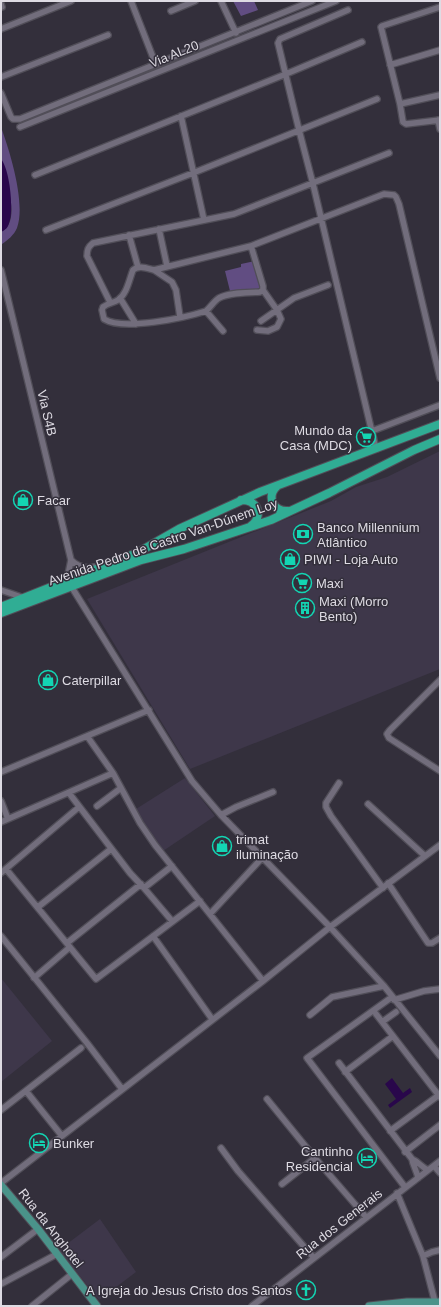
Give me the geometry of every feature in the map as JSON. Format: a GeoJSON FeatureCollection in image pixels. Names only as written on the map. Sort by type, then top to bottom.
{"type":"FeatureCollection","features":[{"type":"Feature","properties":{"kind":"highway","name":"Avenida Pedro de Castro Van-Dúnem Loy"},"geometry":{"type":"LineString","coordinates":[[1,607],[137,553],[166,536],[238,501],[440,424]]}},
{"type":"Feature","properties":{"kind":"highway","name":"Avenida Pedro de Castro Van-Dúnem Loy"},"geometry":{"type":"LineString","coordinates":[[1,613],[141,560],[184,549],[249,528],[351,483],[414,450],[440,439]]}},
{"type":"Feature","properties":{"kind":"highway"},"geometry":{"type":"LineString","coordinates":[[280,484],[272,492],[273,504],[279,510],[291,510]]}},
{"type":"Feature","properties":{"kind":"highway"},"geometry":{"type":"LineString","coordinates":[[238,501],[249,501],[255,505],[258,510],[257,519],[249,528]]}},
{"type":"Feature","properties":{"kind":"main road","name":"Rua da Anghotel"},"geometry":{"type":"LineString","coordinates":[[1,1184],[38,1229],[96,1306]]}},
{"type":"Feature","properties":{"kind":"main road"},"geometry":{"type":"LineString","coordinates":[[369,1306],[407,1302],[438,1302]]}},
{"type":"Feature","properties":{"kind":"street"},"geometry":{"type":"LineString","coordinates":[[1,29],[71,1]]}},
{"type":"Feature","properties":{"kind":"street"},"geometry":{"type":"LineString","coordinates":[[131,1],[156,65]]}},
{"type":"Feature","properties":{"kind":"street"},"geometry":{"type":"LineString","coordinates":[[171,11],[195,1]]}},
{"type":"Feature","properties":{"kind":"street"},"geometry":{"type":"LineString","coordinates":[[221,1],[236,33]]}},
{"type":"Feature","properties":{"kind":"street"},"geometry":{"type":"LineString","coordinates":[[1,93],[10,115],[13,119],[17,119],[236,33],[299,4],[312,1]]}},
{"type":"Feature","properties":{"kind":"street","name":"Via AL20"},"geometry":{"type":"LineString","coordinates":[[20,127],[336,1]]}},
{"type":"Feature","properties":{"kind":"street"},"geometry":{"type":"LineString","coordinates":[[440,7],[382,26],[381,30],[404,123],[439,120],[440,129]]}},
{"type":"Feature","properties":{"kind":"street"},"geometry":{"type":"LineString","coordinates":[[348,10],[278,40],[299,130],[314,184],[376,448]]}},
{"type":"Feature","properties":{"kind":"street"},"geometry":{"type":"LineString","coordinates":[[1,77],[108,35]]}},
{"type":"Feature","properties":{"kind":"street"},"geometry":{"type":"LineString","coordinates":[[35,175],[362,42]]}},
{"type":"Feature","properties":{"kind":"street"},"geometry":{"type":"LineString","coordinates":[[390,65],[440,50]]}},
{"type":"Feature","properties":{"kind":"street"},"geometry":{"type":"LineString","coordinates":[[400,104],[440,95]]}},
{"type":"Feature","properties":{"kind":"street"},"geometry":{"type":"LineString","coordinates":[[46,230],[193,173],[377,98]]}},
{"type":"Feature","properties":{"kind":"street"},"geometry":{"type":"LineString","coordinates":[[181,116],[204,220]]}},
{"type":"Feature","properties":{"kind":"street"},"geometry":{"type":"LineString","coordinates":[[110,302],[87,256],[87,250],[93,243],[234,214],[314,184],[389,153]]}},
{"type":"Feature","properties":{"kind":"street"},"geometry":{"type":"LineString","coordinates":[[154,270],[252,246],[384,194],[394,195],[399,204],[440,378]]}},
{"type":"Feature","properties":{"kind":"street"},"geometry":{"type":"LineString","coordinates":[[159,229],[167,266]]}},
{"type":"Feature","properties":{"kind":"street"},"geometry":{"type":"LineString","coordinates":[[129,235],[138,267]]}},
{"type":"Feature","properties":{"kind":"street"},"geometry":{"type":"LineString","coordinates":[[252,246],[263,286],[262,290],[281,318],[277,327],[268,331],[257,330]]}},
{"type":"Feature","properties":{"kind":"street"},"geometry":{"type":"LineString","coordinates":[[180,317],[176,290],[172,282],[154,270],[138,267],[132,270],[120,298],[110,302],[103,307],[102,310],[104,319],[109,322],[136,324],[180,317],[206,311],[220,297],[226,295],[260,292],[262,290]]}},
{"type":"Feature","properties":{"kind":"street","name":"Via S4B"},"geometry":{"type":"LineString","coordinates":[[1,270],[71,560]]}},
{"type":"Feature","properties":{"kind":"street"},"geometry":{"type":"LineString","coordinates":[[261,321],[294,298],[328,285]]}},
{"type":"Feature","properties":{"kind":"street"},"geometry":{"type":"LineString","coordinates":[[120,298],[136,324]]}},
{"type":"Feature","properties":{"kind":"street"},"geometry":{"type":"LineString","coordinates":[[206,311],[223,331]]}},
{"type":"Feature","properties":{"kind":"street"},"geometry":{"type":"LineString","coordinates":[[372,431],[440,404]]}},
{"type":"Feature","properties":{"kind":"street"},"geometry":{"type":"LineString","coordinates":[[71,560],[79,567],[84,568],[111,563]]}},
{"type":"Feature","properties":{"kind":"street"},"geometry":{"type":"LineString","coordinates":[[40,591],[65,578],[70,570],[71,560]]}},
{"type":"Feature","properties":{"kind":"street"},"geometry":{"type":"LineString","coordinates":[[71,586],[192,781],[221,815],[330,927],[384,986],[440,1056]]}},
{"type":"Feature","properties":{"kind":"street"},"geometry":{"type":"LineString","coordinates":[[1,590],[24,598]]}},
{"type":"Feature","properties":{"kind":"street"},"geometry":{"type":"LineString","coordinates":[[440,680],[387,734],[389,738],[440,771]]}},
{"type":"Feature","properties":{"kind":"street"},"geometry":{"type":"LineString","coordinates":[[1,772],[149,710]]}},
{"type":"Feature","properties":{"kind":"street"},"geometry":{"type":"LineString","coordinates":[[87,736],[113,773],[140,823],[155,845],[263,981]]}},
{"type":"Feature","properties":{"kind":"street"},"geometry":{"type":"LineString","coordinates":[[1,822],[113,773]]}},
{"type":"Feature","properties":{"kind":"street"},"geometry":{"type":"LineString","coordinates":[[340,783],[326,802],[326,807],[382,888]]}},
{"type":"Feature","properties":{"kind":"street"},"geometry":{"type":"LineString","coordinates":[[97,806],[121,788]]}},
{"type":"Feature","properties":{"kind":"street"},"geometry":{"type":"LineString","coordinates":[[221,815],[236,807],[273,792]]}},
{"type":"Feature","properties":{"kind":"street"},"geometry":{"type":"LineString","coordinates":[[70,793],[130,873],[143,886],[172,921]]}},
{"type":"Feature","properties":{"kind":"street"},"geometry":{"type":"LineString","coordinates":[[1,801],[8,819]]}},
{"type":"Feature","properties":{"kind":"street"},"geometry":{"type":"LineString","coordinates":[[368,804],[425,856]]}},
{"type":"Feature","properties":{"kind":"street"},"geometry":{"type":"LineString","coordinates":[[79,807],[3,872],[38,907],[96,979],[200,901]]}},
{"type":"Feature","properties":{"kind":"street"},"geometry":{"type":"LineString","coordinates":[[1,1184],[263,981],[330,927],[440,844]]}},
{"type":"Feature","properties":{"kind":"street"},"geometry":{"type":"LineString","coordinates":[[38,907],[111,849]]}},
{"type":"Feature","properties":{"kind":"street"},"geometry":{"type":"LineString","coordinates":[[210,914],[262,858]]}},
{"type":"Feature","properties":{"kind":"street"},"geometry":{"type":"LineString","coordinates":[[34,978],[69,945],[143,886],[172,866]]}},
{"type":"Feature","properties":{"kind":"street"},"geometry":{"type":"LineString","coordinates":[[388,883],[428,943],[432,943],[440,938]]}},
{"type":"Feature","properties":{"kind":"street"},"geometry":{"type":"LineString","coordinates":[[1,936],[122,1089]]}},
{"type":"Feature","properties":{"kind":"street"},"geometry":{"type":"LineString","coordinates":[[153,936],[212,1019]]}},
{"type":"Feature","properties":{"kind":"street"},"geometry":{"type":"LineString","coordinates":[[310,1014],[331,997],[384,986]]}},
{"type":"Feature","properties":{"kind":"street"},"geometry":{"type":"LineString","coordinates":[[405,1187],[307,1058],[393,998],[440,989]]}},
{"type":"Feature","properties":{"kind":"street"},"geometry":{"type":"LineString","coordinates":[[382,1022],[396,1012]]}},
{"type":"Feature","properties":{"kind":"street"},"geometry":{"type":"LineString","coordinates":[[376,1014],[439,1096],[390,1131]]}},
{"type":"Feature","properties":{"kind":"street"},"geometry":{"type":"LineString","coordinates":[[345,1072],[393,1036]]}},
{"type":"Feature","properties":{"kind":"street"},"geometry":{"type":"LineString","coordinates":[[1,1110],[81,1048]]}},
{"type":"Feature","properties":{"kind":"street"},"geometry":{"type":"LineString","coordinates":[[339,1063],[414,1162],[422,1167],[431,1168],[440,1173]]}},
{"type":"Feature","properties":{"kind":"street"},"geometry":{"type":"LineString","coordinates":[[26,1091],[62,1136]]}},
{"type":"Feature","properties":{"kind":"street"},"geometry":{"type":"LineString","coordinates":[[268,1099],[315,1158],[366,1218]]}},
{"type":"Feature","properties":{"kind":"street"},"geometry":{"type":"LineString","coordinates":[[405,1152],[440,1125]]}},
{"type":"Feature","properties":{"kind":"street"},"geometry":{"type":"LineString","coordinates":[[221,1148],[238,1171],[314,1258]]}},
{"type":"Feature","properties":{"kind":"street"},"geometry":{"type":"LineString","coordinates":[[282,1184],[315,1158]]}},
{"type":"Feature","properties":{"kind":"street","name":"Rua dos Generais"},"geometry":{"type":"LineString","coordinates":[[252,1306],[440,1161]]}},
{"type":"Feature","properties":{"kind":"street"},"geometry":{"type":"LineString","coordinates":[[414,1162],[418,1178]]}},
{"type":"Feature","properties":{"kind":"street"},"geometry":{"type":"LineString","coordinates":[[397,1193],[423,1256],[438,1302]]}},
{"type":"Feature","properties":{"kind":"street"},"geometry":{"type":"LineString","coordinates":[[1,1257],[38,1229]]}},
{"type":"Feature","properties":{"kind":"street"},"geometry":{"type":"LineString","coordinates":[[423,1256],[440,1250]]}},
{"type":"Feature","properties":{"kind":"street"},"geometry":{"type":"LineString","coordinates":[[1,1284],[57,1254]]}},
{"type":"Feature","properties":{"kind":"street"},"geometry":{"type":"LineString","coordinates":[[32,1306],[72,1274]]}},
{"type":"Feature","properties":{"kind":"shaded area"},"geometry":{"type":"Polygon","coordinates":[[[233,1],[254,1],[258,10],[241,16],[233,1]]]}},
{"type":"Feature","properties":{"kind":"shaded area"},"geometry":{"type":"Polygon","coordinates":[[[1,127],[16,178],[20,205],[17,228],[11,237],[2,244],[1,232],[7,226],[11,218],[11,209],[8,187],[1,159],[1,127]]]}},
{"type":"Feature","properties":{"kind":"shaded area"},"geometry":{"type":"Polygon","coordinates":[[[1,159],[9,181],[11,209],[8,226],[1,232],[1,159]]]}},
{"type":"Feature","properties":{"kind":"shaded area"},"geometry":{"type":"Polygon","coordinates":[[[255,261],[261,288],[231,295],[225,271],[241,267],[241,264],[255,261]]]}},
{"type":"Feature","properties":{"kind":"shaded area","name":"Maxi (Morro Bento)"},"geometry":{"type":"Polygon","coordinates":[[[440,451],[440,669],[190,769],[87,599],[331,501],[356,487],[387,477],[440,451]]]}},
{"type":"Feature","properties":{"kind":"shaded area"},"geometry":{"type":"Polygon","coordinates":[[[185,778],[215,816],[163,851],[148,831],[136,809],[185,778]]]}},
{"type":"Feature","properties":{"kind":"shaded area"},"geometry":{"type":"Polygon","coordinates":[[[1,978],[52,1041],[1,1082],[1,978]]]}},
{"type":"Feature","properties":{"kind":"shaded area"},"geometry":{"type":"Polygon","coordinates":[[[392,1078],[403,1093],[410,1088],[412,1092],[390,1108],[388,1105],[396,1099],[385,1084],[392,1078]]]}},
{"type":"Feature","properties":{"kind":"shaded area"},"geometry":{"type":"Polygon","coordinates":[[[100,1219],[136,1272],[99,1300],[59,1250],[100,1219]]]}},
{"type":"Feature","properties":{"kind":"place","name":"Mundo da Casa (MDC)"},"geometry":{"type":"Point","coordinates":[366,437]}},
{"type":"Feature","properties":{"kind":"place","name":"Facar"},"geometry":{"type":"Point","coordinates":[23,500]}},
{"type":"Feature","properties":{"kind":"place","name":"Banco Millennium Atlântico"},"geometry":{"type":"Point","coordinates":[303,534]}},
{"type":"Feature","properties":{"kind":"place","name":"PIWI - Loja Auto"},"geometry":{"type":"Point","coordinates":[290,559]}},
{"type":"Feature","properties":{"kind":"place","name":"Maxi"},"geometry":{"type":"Point","coordinates":[302,583]}},
{"type":"Feature","properties":{"kind":"place","name":"Maxi (Morro Bento)"},"geometry":{"type":"Point","coordinates":[305,608]}},
{"type":"Feature","properties":{"kind":"place","name":"Caterpillar"},"geometry":{"type":"Point","coordinates":[48,680]}},
{"type":"Feature","properties":{"kind":"place","name":"trimat iluminação"},"geometry":{"type":"Point","coordinates":[222,846]}},
{"type":"Feature","properties":{"kind":"place","name":"Bunker"},"geometry":{"type":"Point","coordinates":[39,1143]}},
{"type":"Feature","properties":{"kind":"place","name":"Cantinho Residencial"},"geometry":{"type":"Point","coordinates":[367,1158]}},
{"type":"Feature","properties":{"kind":"place","name":"A Igreja do Jesus Cristo dos Santos"},"geometry":{"type":"Point","coordinates":[306,1290]}}]}
